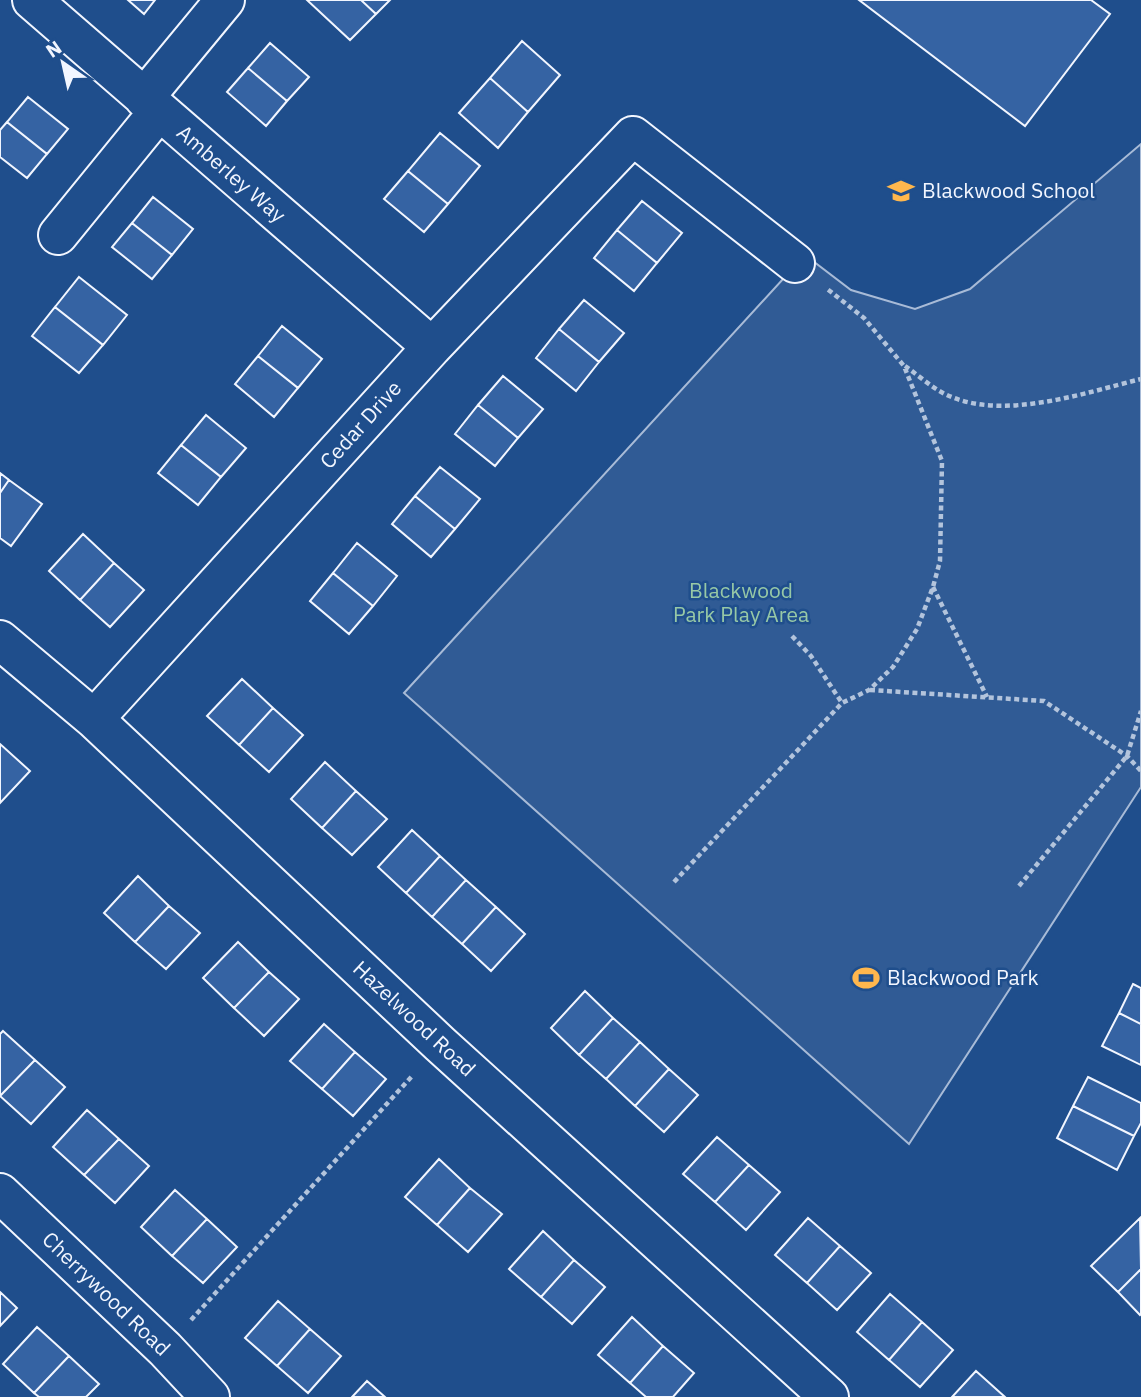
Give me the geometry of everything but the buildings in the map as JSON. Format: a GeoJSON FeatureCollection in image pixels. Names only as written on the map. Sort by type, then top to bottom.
{"type":"FeatureCollection","features":[{"type":"Feature","properties":{"kind":"street","name":"Amberley Way"},"geometry":{"type":"LineString","coordinates":[[32,0],[432,347]]}},
{"type":"Feature","properties":{"kind":"street"},"geometry":{"type":"LineString","coordinates":[[58,235],[225,0]]}},
{"type":"Feature","properties":{"kind":"street","name":"Cedar Drive"},"geometry":{"type":"LineString","coordinates":[[94,719],[432,347],[633,136],[795,263]]}},
{"type":"Feature","properties":{"kind":"street","name":"Hazelwood Road"},"geometry":{"type":"LineString","coordinates":[[0,640],[94,719],[440,1044],[829,1397]]}},
{"type":"Feature","properties":{"kind":"street","name":"Cherrywood Road"},"geometry":{"type":"LineString","coordinates":[[0,1193],[164,1349],[195,1392]]}},
{"type":"Feature","properties":{"kind":"path"},"geometry":{"type":"LineString","coordinates":[[795,263],[864,318],[904,366],[946,394],[978,404],[1012,406],[1141,379]]}},
{"type":"Feature","properties":{"kind":"path"},"geometry":{"type":"LineString","coordinates":[[674,882],[842,703],[869,690],[893,667],[917,629],[940,561],[942,461],[904,366]]}},
{"type":"Feature","properties":{"kind":"path"},"geometry":{"type":"LineString","coordinates":[[933,587],[987,698]]}},
{"type":"Feature","properties":{"kind":"path"},"geometry":{"type":"LineString","coordinates":[[792,636],[811,656],[842,703]]}},
{"type":"Feature","properties":{"kind":"path"},"geometry":{"type":"LineString","coordinates":[[869,690],[1044,701],[1127,755],[1141,771]]}},
{"type":"Feature","properties":{"kind":"path"},"geometry":{"type":"LineString","coordinates":[[1019,886],[1127,755],[1141,711]]}},
{"type":"Feature","properties":{"kind":"path"},"geometry":{"type":"LineString","coordinates":[[164,1349],[440,1044]]}},
{"type":"Feature","properties":{"kind":"shaded area","name":"Blackwood Park"},"geometry":{"type":"Polygon","coordinates":[[[1141,144],[1141,787],[909,1144],[404,693],[805,255],[851,290],[915,309],[970,289],[1141,144]]]}},
{"type":"Feature","properties":{"kind":"place","name":"Blackwood School"},"geometry":{"type":"Point","coordinates":[901,191]}},
{"type":"Feature","properties":{"kind":"place","name":"Blackwood Park"},"geometry":{"type":"Point","coordinates":[866,978]}},
{"type":"Feature","properties":{"kind":"park label","name":"Blackwood Park Play Area"},"geometry":{"type":"Point","coordinates":[741,603]}}]}
